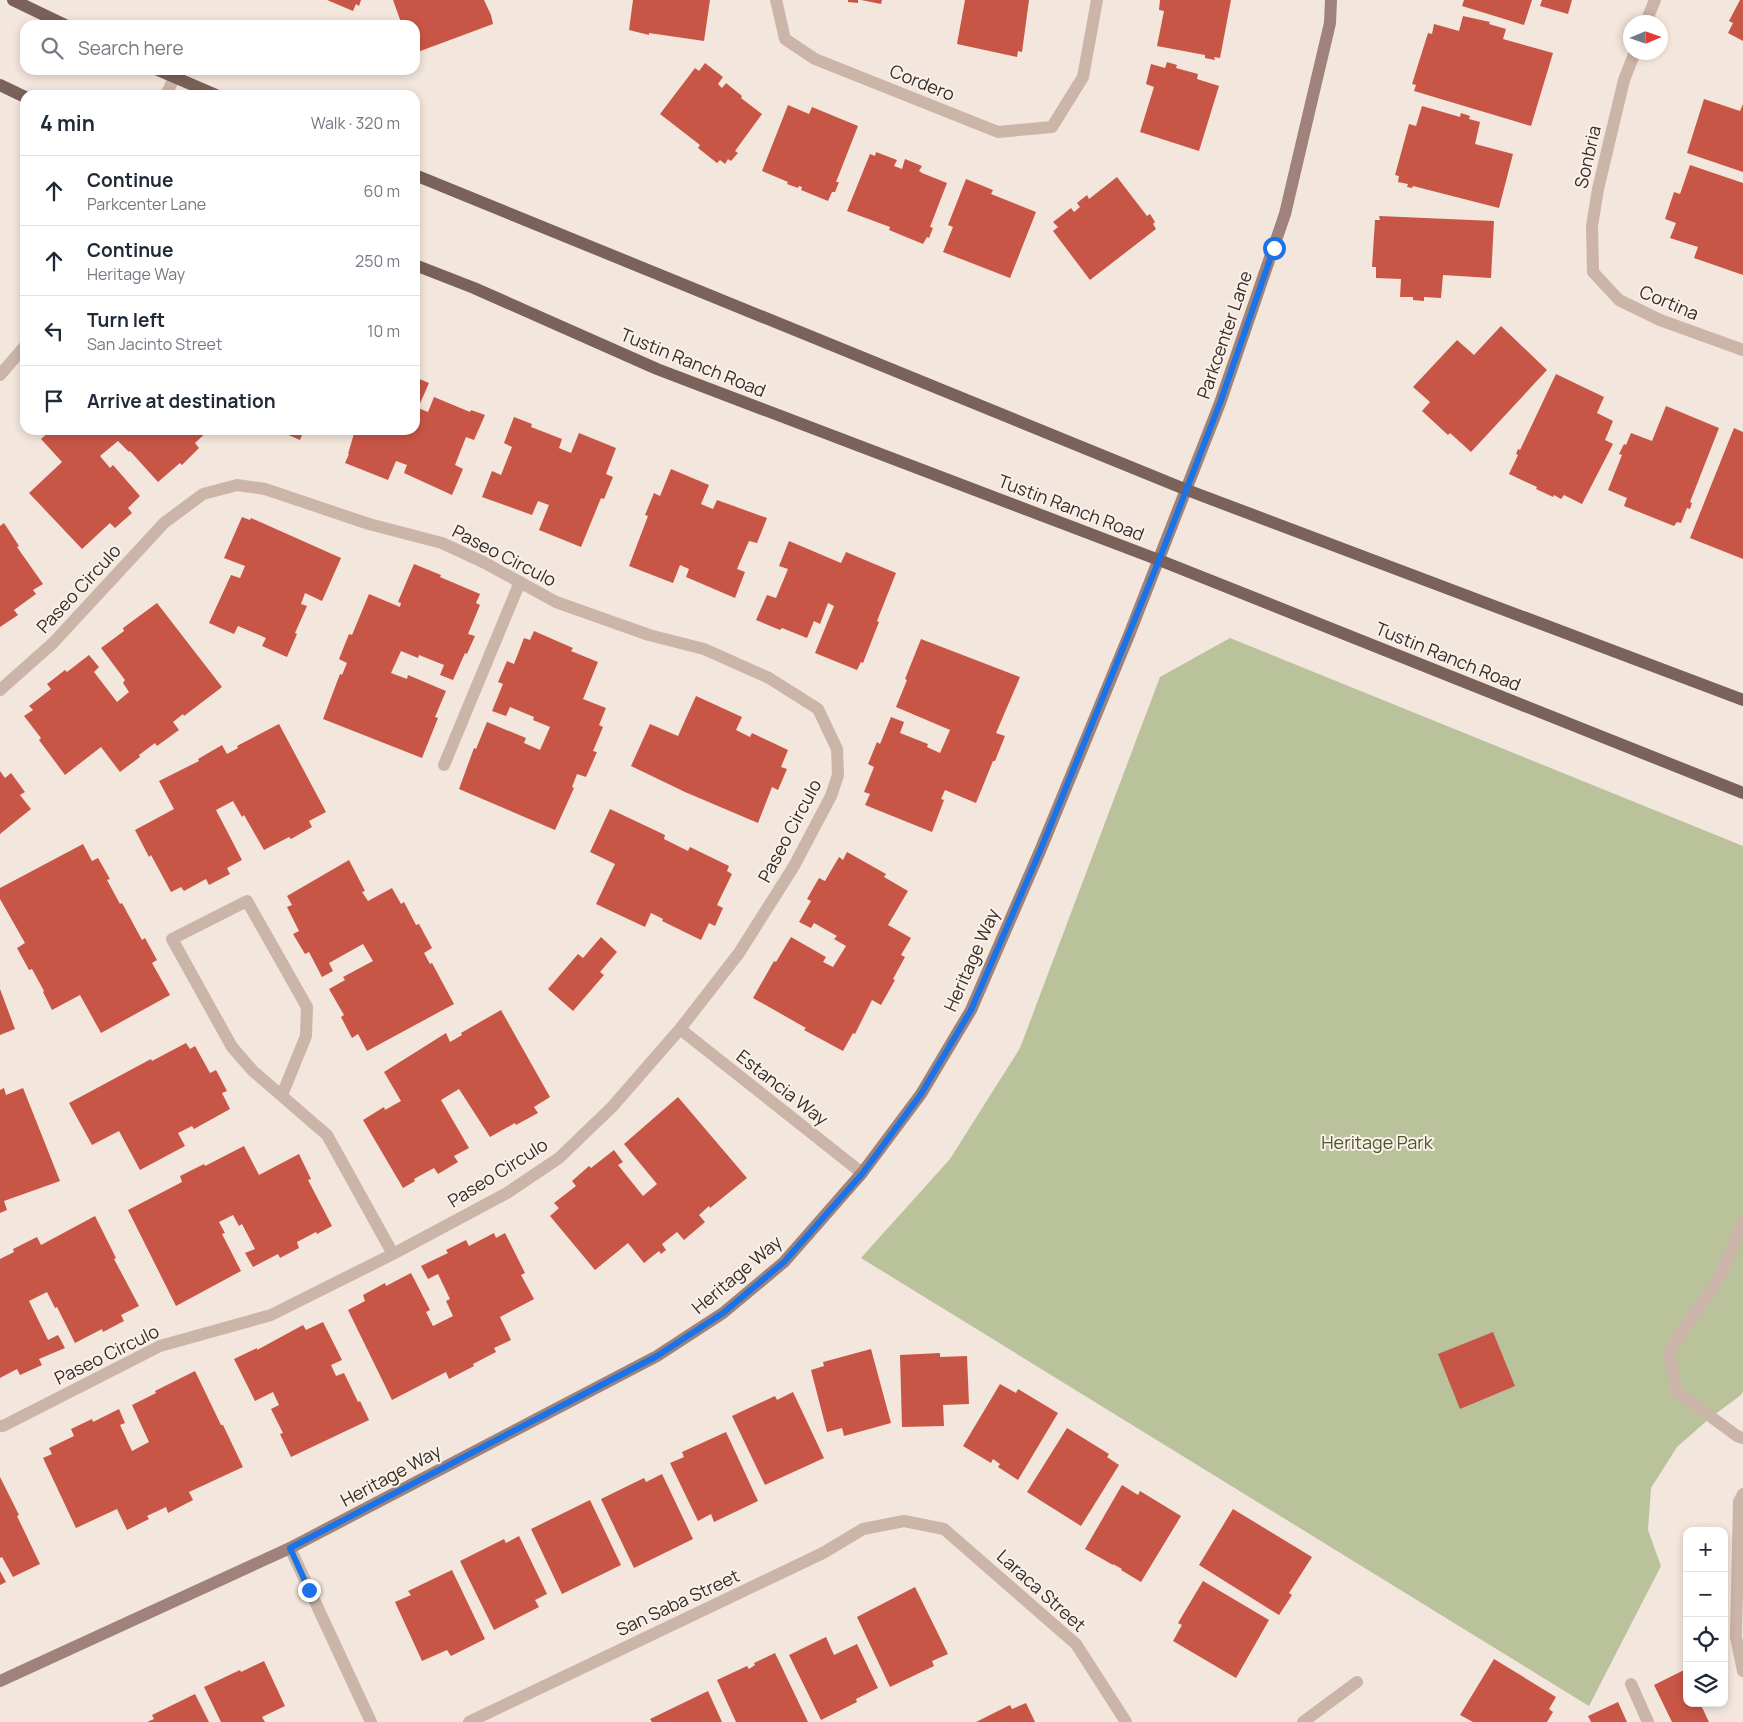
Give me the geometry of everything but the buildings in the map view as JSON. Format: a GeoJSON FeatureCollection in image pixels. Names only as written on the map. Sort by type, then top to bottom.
{"type":"FeatureCollection","features":[{"type":"Feature","properties":{"kind":"main road"},"geometry":{"type":"LineString","coordinates":[[13,0],[55,20]]}},
{"type":"Feature","properties":{"kind":"main road"},"geometry":{"type":"LineString","coordinates":[[168,75],[204,90]]}},
{"type":"Feature","properties":{"kind":"main road"},"geometry":{"type":"LineString","coordinates":[[0,85],[20,95]]}},
{"type":"Feature","properties":{"kind":"main road"},"geometry":{"type":"LineString","coordinates":[[420,177],[1187,490],[1743,700]]}},
{"type":"Feature","properties":{"kind":"main road","name":"Tustin Ranch Road"},"geometry":{"type":"LineString","coordinates":[[420,267],[474,288],[657,369],[1159,560],[1743,793]]}},
{"type":"Feature","properties":{"kind":"street","name":"Cordero"},"geometry":{"type":"LineString","coordinates":[[776,0],[785,39],[815,60],[998,132],[1052,127],[1083,77],[1097,0]]}},
{"type":"Feature","properties":{"kind":"street","name":"Parkcenter Lane"},"geometry":{"type":"LineString","coordinates":[[1159,560],[1220,403],[1285,214],[1330,23],[1331,0]]}},
{"type":"Feature","properties":{"kind":"street"},"geometry":{"type":"LineString","coordinates":[[1649,15],[1655,0]]}},
{"type":"Feature","properties":{"kind":"street","name":"Sonbria"},"geometry":{"type":"LineString","coordinates":[[1593,272],[1592,226],[1597,198],[1624,80],[1631,60]]}},
{"type":"Feature","properties":{"kind":"street"},"geometry":{"type":"LineString","coordinates":[[168,90],[174,78]]}},
{"type":"Feature","properties":{"kind":"street","name":"Cortina"},"geometry":{"type":"LineString","coordinates":[[1593,272],[1619,300],[1660,320],[1743,350]]}},
{"type":"Feature","properties":{"kind":"street"},"geometry":{"type":"LineString","coordinates":[[0,375],[20,352]]}},
{"type":"Feature","properties":{"kind":"street","name":"Paseo Circulo"},"geometry":{"type":"LineString","coordinates":[[0,690],[53,643],[164,524],[203,494],[237,484],[265,489],[369,524],[442,543],[485,563],[556,602],[649,634],[704,649],[769,678],[818,709],[837,749],[838,775],[831,796],[794,866],[739,953],[680,1030],[612,1107],[559,1158],[507,1193],[393,1254],[271,1315],[160,1346],[0,1426]]}},
{"type":"Feature","properties":{"kind":"street","name":"Heritage Way"},"geometry":{"type":"LineString","coordinates":[[0,1681],[290,1548],[657,1356],[723,1313],[784,1262],[862,1174],[921,1094],[971,1010],[1040,851],[1159,560]]}},
{"type":"Feature","properties":{"kind":"street"},"geometry":{"type":"LineString","coordinates":[[444,765],[520,582]]}},
{"type":"Feature","properties":{"kind":"street"},"geometry":{"type":"LineString","coordinates":[[282,1095],[306,1036],[307,1007],[247,902],[172,940],[232,1047],[253,1071],[327,1136],[393,1254]]}},
{"type":"Feature","properties":{"kind":"street","name":"Estancia Way"},"geometry":{"type":"LineString","coordinates":[[680,1030],[862,1174]]}},
{"type":"Feature","properties":{"kind":"street"},"geometry":{"type":"LineString","coordinates":[[1743,1221],[1720,1277],[1670,1351],[1676,1391],[1737,1436],[1743,1438]]}},
{"type":"Feature","properties":{"kind":"street"},"geometry":{"type":"LineString","coordinates":[[1741,1498],[1736,1637],[1743,1670]]}},
{"type":"Feature","properties":{"kind":"street","name":"San Saba Street"},"geometry":{"type":"LineString","coordinates":[[469,1722],[823,1553],[864,1529],[904,1521]]}},
{"type":"Feature","properties":{"kind":"street","name":"Laraca Street"},"geometry":{"type":"LineString","coordinates":[[904,1521],[944,1529],[1076,1644],[1126,1722]]}},
{"type":"Feature","properties":{"kind":"street"},"geometry":{"type":"LineString","coordinates":[[290,1548],[370,1722]]}},
{"type":"Feature","properties":{"kind":"street"},"geometry":{"type":"LineString","coordinates":[[1303,1722],[1357,1682]]}},
{"type":"Feature","properties":{"kind":"street"},"geometry":{"type":"LineString","coordinates":[[1631,1684],[1648,1722]]}},
{"type":"Feature","properties":{"kind":"green space","name":"Heritage Park"},"geometry":{"type":"Polygon","coordinates":[[[1230,638],[1743,846],[1743,1391],[1741,1395],[1710,1418],[1677,1447],[1651,1488],[1648,1530],[1661,1566],[1589,1706],[861,1258],[950,1159],[1020,1048],[1160,677],[1230,638]]]}},
{"type":"Feature","properties":{"kind":"route"},"geometry":{"type":"LineString","coordinates":[[309,1590],[290,1548],[657,1356],[723,1313],[784,1262],[862,1174],[921,1094],[971,1010],[1040,851],[1187,490],[1220,403],[1274,248]]}}]}
